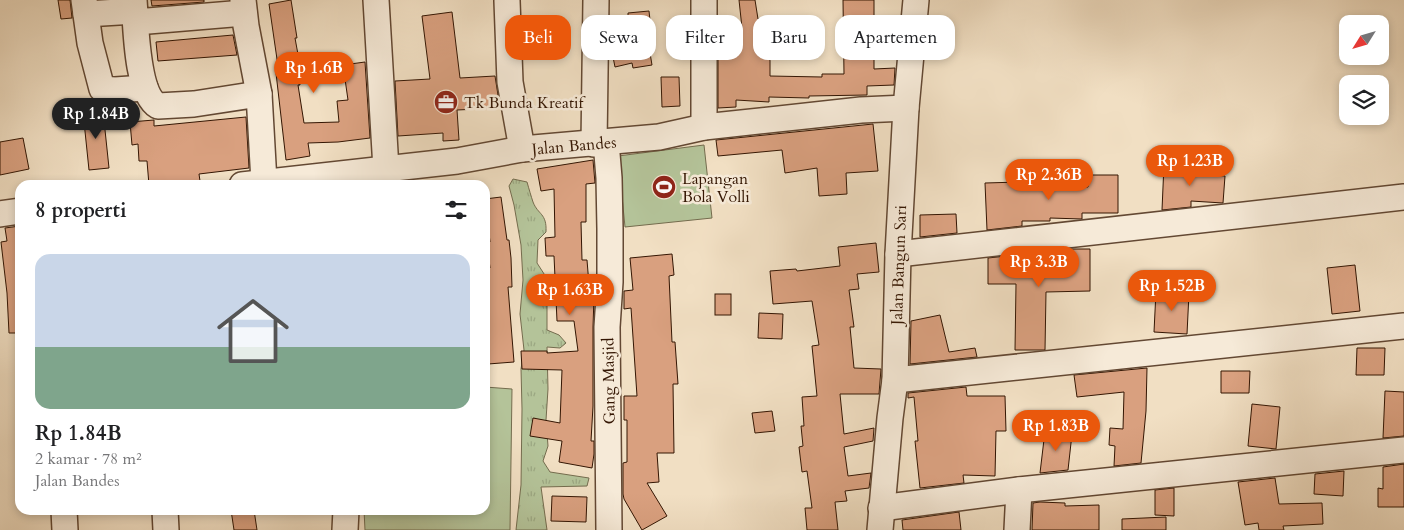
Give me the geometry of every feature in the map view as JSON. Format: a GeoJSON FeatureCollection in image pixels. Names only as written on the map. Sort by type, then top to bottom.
{"type":"FeatureCollection","features":[{"type":"Feature","properties":{"kind":"street"},"geometry":{"type":"LineString","coordinates":[[376,0],[386,169]]}},
{"type":"Feature","properties":{"kind":"street","name":"Gang Masjid"},"geometry":{"type":"LineString","coordinates":[[596,0],[600,143],[609,178],[610,282],[607,327],[609,530]]}},
{"type":"Feature","properties":{"kind":"street"},"geometry":{"type":"LineString","coordinates":[[704,0],[704,127]]}},
{"type":"Feature","properties":{"kind":"street","name":"Jalan Bangun Sari"},"geometry":{"type":"LineString","coordinates":[[881,519],[895,380],[898,254],[906,108],[916,0]]}},
{"type":"Feature","properties":{"kind":"street"},"geometry":{"type":"LineString","coordinates":[[507,1],[510,82],[522,149]]}},
{"type":"Feature","properties":{"kind":"street"},"geometry":{"type":"LineString","coordinates":[[145,88],[115,90],[102,88],[90,43],[85,7],[135,11],[244,7],[259,94],[253,180]]}},
{"type":"Feature","properties":{"kind":"street"},"geometry":{"type":"LineString","coordinates":[[135,11],[140,73],[153,103],[158,106],[194,104],[259,94]]}},
{"type":"Feature","properties":{"kind":"street","name":"Jalan Bandes"},"geometry":{"type":"LineString","coordinates":[[334,180],[386,169],[457,161],[522,149],[659,137],[704,127],[861,110],[906,108]]}},
{"type":"Feature","properties":{"kind":"street"},"geometry":{"type":"LineString","coordinates":[[898,254],[1404,197]]}},
{"type":"Feature","properties":{"kind":"street"},"geometry":{"type":"LineString","coordinates":[[0,214],[15,212]]}},
{"type":"Feature","properties":{"kind":"street"},"geometry":{"type":"LineString","coordinates":[[895,380],[1404,326]]}},
{"type":"Feature","properties":{"kind":"street"},"geometry":{"type":"LineString","coordinates":[[881,519],[1019,490],[1404,450]]}},
{"type":"Feature","properties":{"kind":"street"},"geometry":{"type":"LineString","coordinates":[[1017,530],[1019,490]]}},
{"type":"Feature","properties":{"kind":"street"},"geometry":{"type":"LineString","coordinates":[[64,515],[65,530]]}},
{"type":"Feature","properties":{"kind":"street"},"geometry":{"type":"LineString","coordinates":[[165,515],[166,530]]}},
{"type":"Feature","properties":{"kind":"street"},"geometry":{"type":"LineString","coordinates":[[345,530],[346,515]]}},
{"type":"Feature","properties":{"kind":"green space","name":"Lapangan Bola Volli"},"geometry":{"type":"Polygon","coordinates":[[[704,145],[712,218],[625,227],[618,156],[704,145]]]}},
{"type":"Feature","properties":{"kind":"green space"},"geometry":{"type":"Polygon","coordinates":[[[513,179],[527,182],[533,202],[545,221],[546,232],[538,240],[537,263],[548,280],[547,330],[559,335],[566,343],[560,348],[547,347],[548,389],[546,420],[548,446],[543,461],[550,472],[589,478],[587,486],[541,487],[547,530],[516,530],[521,485],[521,369],[524,350],[520,314],[523,280],[521,245],[509,186],[513,179]]]}},
{"type":"Feature","properties":{"kind":"green space"},"geometry":{"type":"Polygon","coordinates":[[[490,387],[512,389],[510,530],[365,530],[364,515],[490,515],[490,387]]]}},
{"type":"Feature","properties":{"kind":"building"},"geometry":{"type":"Polygon","coordinates":[[[58,0],[70,0],[72,18],[61,19],[58,0]]]}},
{"type":"Feature","properties":{"kind":"building"},"geometry":{"type":"Polygon","coordinates":[[[151,0],[204,0],[204,2],[152,6],[151,0]]]}},
{"type":"Feature","properties":{"kind":"building"},"geometry":{"type":"Polygon","coordinates":[[[291,0],[299,60],[296,61],[300,85],[298,85],[304,123],[339,122],[337,101],[348,100],[343,65],[365,62],[370,138],[308,143],[310,156],[286,160],[276,73],[279,73],[269,4],[291,0]]]}},
{"type":"Feature","properties":{"kind":"building"},"geometry":{"type":"Polygon","coordinates":[[[739,0],[755,0],[757,15],[753,15],[753,60],[770,60],[770,76],[822,77],[822,74],[844,74],[844,60],[874,60],[874,69],[895,68],[894,85],[867,86],[867,95],[809,96],[809,98],[769,97],[769,102],[736,100],[736,107],[718,108],[718,60],[743,60],[743,15],[741,15],[739,0]]]}},
{"type":"Feature","properties":{"kind":"building"},"geometry":{"type":"Polygon","coordinates":[[[843,0],[874,0],[874,15],[843,15],[843,0]]]}},
{"type":"Feature","properties":{"kind":"building"},"geometry":{"type":"Polygon","coordinates":[[[649,11],[649,15],[628,15],[628,13],[649,11]]]}},
{"type":"Feature","properties":{"kind":"building"},"geometry":{"type":"Polygon","coordinates":[[[452,12],[460,78],[495,76],[500,108],[457,110],[459,140],[443,141],[443,133],[398,136],[395,81],[430,79],[422,16],[452,12]]]}},
{"type":"Feature","properties":{"kind":"building"},"geometry":{"type":"Polygon","coordinates":[[[233,35],[237,55],[158,61],[156,42],[233,35]]]}},
{"type":"Feature","properties":{"kind":"building"},"geometry":{"type":"Polygon","coordinates":[[[614,60],[651,60],[652,65],[633,68],[632,63],[615,67],[614,60]]]}},
{"type":"Feature","properties":{"kind":"building"},"geometry":{"type":"Polygon","coordinates":[[[661,77],[679,77],[680,106],[662,107],[661,77]]]}},
{"type":"Feature","properties":{"kind":"building"},"geometry":{"type":"Polygon","coordinates":[[[103,111],[109,168],[89,170],[83,112],[103,111]]]}},
{"type":"Feature","properties":{"kind":"building"},"geometry":{"type":"Polygon","coordinates":[[[246,117],[249,168],[199,174],[200,180],[149,180],[147,161],[139,161],[138,144],[132,145],[130,122],[154,120],[154,126],[246,117]]]}},
{"type":"Feature","properties":{"kind":"building"},"geometry":{"type":"Polygon","coordinates":[[[873,124],[878,171],[846,173],[847,194],[819,196],[817,168],[785,173],[782,150],[718,156],[716,140],[873,124]]]}},
{"type":"Feature","properties":{"kind":"building"},"geometry":{"type":"Polygon","coordinates":[[[23,138],[29,169],[0,175],[0,142],[23,138]]]}},
{"type":"Feature","properties":{"kind":"building"},"geometry":{"type":"Polygon","coordinates":[[[593,160],[595,183],[586,184],[586,222],[581,222],[582,260],[587,260],[590,297],[594,297],[591,441],[594,441],[594,454],[592,468],[559,462],[562,441],[530,436],[533,418],[560,423],[562,370],[522,369],[521,351],[547,351],[547,353],[578,351],[574,321],[557,321],[554,256],[546,256],[545,238],[555,237],[554,189],[541,191],[537,169],[593,160]]]}},
{"type":"Feature","properties":{"kind":"building"},"geometry":{"type":"Polygon","coordinates":[[[1164,164],[1192,165],[1192,173],[1225,176],[1223,203],[1191,201],[1191,207],[1162,210],[1164,164]]]}},
{"type":"Feature","properties":{"kind":"building"},"geometry":{"type":"Polygon","coordinates":[[[1088,175],[1118,175],[1118,213],[1082,213],[1082,219],[1050,218],[1050,221],[1022,221],[1022,226],[987,230],[985,183],[1020,182],[1021,185],[1088,187],[1088,175]]]}},
{"type":"Feature","properties":{"kind":"building"},"geometry":{"type":"Polygon","coordinates":[[[501,197],[507,240],[509,240],[512,287],[508,287],[514,362],[490,364],[490,242],[490,198],[501,197]]]}},
{"type":"Feature","properties":{"kind":"building"},"geometry":{"type":"Polygon","coordinates":[[[956,214],[957,233],[920,237],[920,215],[956,214]]]}},
{"type":"Feature","properties":{"kind":"building"},"geometry":{"type":"Polygon","coordinates":[[[15,227],[15,333],[9,333],[7,293],[1,242],[7,241],[5,228],[15,227]]]}},
{"type":"Feature","properties":{"kind":"building"},"geometry":{"type":"Polygon","coordinates":[[[876,243],[879,272],[857,274],[859,289],[849,290],[854,327],[850,327],[854,368],[881,369],[879,394],[840,394],[844,434],[874,428],[873,441],[844,447],[848,476],[871,473],[869,488],[845,491],[847,501],[835,502],[838,530],[807,530],[805,508],[812,508],[807,471],[802,472],[799,447],[803,446],[801,426],[804,426],[802,397],[817,396],[812,346],[819,345],[812,301],[773,304],[770,271],[796,269],[797,271],[840,266],[838,247],[876,243]]]}},
{"type":"Feature","properties":{"kind":"building"},"geometry":{"type":"Polygon","coordinates":[[[1090,249],[1090,291],[1046,292],[1045,350],[1015,350],[1016,284],[988,284],[988,258],[1015,255],[1015,258],[1056,260],[1056,251],[1090,249]]]}},
{"type":"Feature","properties":{"kind":"building"},"geometry":{"type":"Polygon","coordinates":[[[672,254],[674,275],[669,276],[672,342],[675,342],[678,384],[673,384],[674,453],[657,453],[659,482],[647,483],[667,516],[642,530],[623,494],[623,463],[627,462],[627,420],[624,420],[624,396],[637,396],[631,308],[624,309],[624,291],[633,290],[630,258],[672,254]]]}},
{"type":"Feature","properties":{"kind":"building"},"geometry":{"type":"Polygon","coordinates":[[[1355,265],[1360,311],[1332,314],[1327,268],[1355,265]]]}},
{"type":"Feature","properties":{"kind":"building"},"geometry":{"type":"Polygon","coordinates":[[[1156,291],[1189,293],[1187,334],[1154,332],[1156,291]]]}},
{"type":"Feature","properties":{"kind":"building"},"geometry":{"type":"Polygon","coordinates":[[[715,294],[731,294],[731,315],[715,315],[715,294]]]}},
{"type":"Feature","properties":{"kind":"building"},"geometry":{"type":"Polygon","coordinates":[[[759,313],[783,314],[782,339],[758,338],[759,313]]]}},
{"type":"Feature","properties":{"kind":"building"},"geometry":{"type":"Polygon","coordinates":[[[940,315],[949,352],[975,348],[977,357],[910,364],[911,321],[940,315]]]}},
{"type":"Feature","properties":{"kind":"building"},"geometry":{"type":"Polygon","coordinates":[[[1357,348],[1385,348],[1384,375],[1356,375],[1357,348]]]}},
{"type":"Feature","properties":{"kind":"building"},"geometry":{"type":"Polygon","coordinates":[[[1147,368],[1146,411],[1141,463],[1114,466],[1115,446],[1109,445],[1110,428],[1123,429],[1124,392],[1077,397],[1074,375],[1147,368]]]}},
{"type":"Feature","properties":{"kind":"building"},"geometry":{"type":"Polygon","coordinates":[[[1221,371],[1250,371],[1249,393],[1221,393],[1221,371]]]}},
{"type":"Feature","properties":{"kind":"building"},"geometry":{"type":"Polygon","coordinates":[[[966,387],[967,396],[1005,396],[1006,431],[996,431],[995,476],[963,475],[964,483],[920,488],[915,441],[918,441],[914,397],[908,398],[908,393],[966,387]]]}},
{"type":"Feature","properties":{"kind":"building"},"geometry":{"type":"Polygon","coordinates":[[[1385,391],[1404,392],[1404,436],[1383,438],[1385,391]]]}},
{"type":"Feature","properties":{"kind":"building"},"geometry":{"type":"Polygon","coordinates":[[[1252,404],[1280,407],[1276,449],[1248,446],[1252,404]]]}},
{"type":"Feature","properties":{"kind":"building"},"geometry":{"type":"Polygon","coordinates":[[[772,411],[775,431],[755,433],[752,413],[772,411]]]}},
{"type":"Feature","properties":{"kind":"building"},"geometry":{"type":"Polygon","coordinates":[[[1045,431],[1072,434],[1068,470],[1040,473],[1045,431]]]}},
{"type":"Feature","properties":{"kind":"building"},"geometry":{"type":"Polygon","coordinates":[[[1404,464],[1404,507],[1378,507],[1378,488],[1383,489],[1383,467],[1404,464]]]}},
{"type":"Feature","properties":{"kind":"building"},"geometry":{"type":"Polygon","coordinates":[[[1344,471],[1343,496],[1314,494],[1315,474],[1344,471]]]}},
{"type":"Feature","properties":{"kind":"building"},"geometry":{"type":"Polygon","coordinates":[[[1275,478],[1279,504],[1322,503],[1323,524],[1283,526],[1284,530],[1259,530],[1258,523],[1245,525],[1238,482],[1275,478]]]}},
{"type":"Feature","properties":{"kind":"building"},"geometry":{"type":"Polygon","coordinates":[[[1174,488],[1174,516],[1155,515],[1155,490],[1174,488]]]}},
{"type":"Feature","properties":{"kind":"building"},"geometry":{"type":"Polygon","coordinates":[[[552,496],[587,497],[586,522],[551,521],[552,496]]]}},
{"type":"Feature","properties":{"kind":"building"},"geometry":{"type":"Polygon","coordinates":[[[1033,503],[1065,503],[1065,506],[1099,505],[1099,530],[1032,530],[1033,503]]]}},
{"type":"Feature","properties":{"kind":"building"},"geometry":{"type":"Polygon","coordinates":[[[959,512],[961,530],[903,530],[902,520],[959,512]]]}},
{"type":"Feature","properties":{"kind":"building"},"geometry":{"type":"Polygon","coordinates":[[[232,515],[255,515],[257,530],[234,530],[232,515]]]}},
{"type":"Feature","properties":{"kind":"building"},"geometry":{"type":"Polygon","coordinates":[[[1166,517],[1166,530],[1122,530],[1122,519],[1166,517]]]}},
{"type":"Feature","properties":{"kind":"place","name":"Tk Bunda Kreatif"},"geometry":{"type":"Point","coordinates":[446,102]}},
{"type":"Feature","properties":{"kind":"place","name":"Lapangan Bola Volli"},"geometry":{"type":"Point","coordinates":[664,187]}}]}
